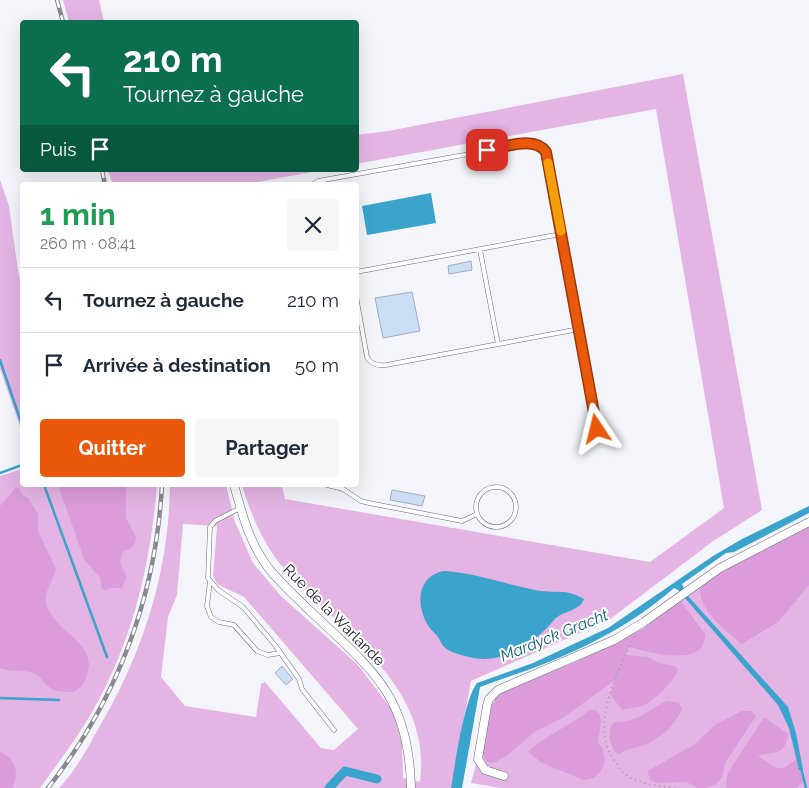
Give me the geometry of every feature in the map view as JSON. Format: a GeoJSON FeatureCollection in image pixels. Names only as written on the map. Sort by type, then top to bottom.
{"type":"FeatureCollection","features":[{"type":"Feature","properties":{"kind":"street","name":"Rue de la Warlande"},"geometry":{"type":"LineString","coordinates":[[235,487],[252,540],[270,571],[358,655],[385,687],[405,732],[410,766],[409,788]]}},
{"type":"Feature","properties":{"kind":"street"},"geometry":{"type":"LineString","coordinates":[[504,776],[485,770],[478,759],[487,706],[492,695],[502,688],[605,645],[638,626],[687,590],[735,559],[809,522]]}},
{"type":"Feature","properties":{"kind":"lane"},"geometry":{"type":"LineString","coordinates":[[316,182],[534,144],[542,147],[547,156],[597,429]]}},
{"type":"Feature","properties":{"kind":"lane"},"geometry":{"type":"LineString","coordinates":[[359,271],[562,234]]}},
{"type":"Feature","properties":{"kind":"lane"},"geometry":{"type":"LineString","coordinates":[[480,250],[498,344]]}},
{"type":"Feature","properties":{"kind":"lane"},"geometry":{"type":"LineString","coordinates":[[359,313],[367,357],[370,362],[377,365],[386,365],[579,329]]}},
{"type":"Feature","properties":{"kind":"lane"},"geometry":{"type":"LineString","coordinates":[[335,487],[343,489],[369,503],[462,521],[477,514]]}},
{"type":"Feature","properties":{"kind":"lane"},"geometry":{"type":"LineString","coordinates":[[490,487],[503,488],[514,499],[515,512],[510,521],[505,525],[498,527],[488,526],[480,520],[477,514],[475,508],[477,498],[484,490],[490,487]]}},
{"type":"Feature","properties":{"kind":"lane"},"geometry":{"type":"LineString","coordinates":[[240,508],[215,521],[210,527],[207,572],[210,581],[218,590],[243,607],[280,653],[299,679],[302,689],[334,730]]}},
{"type":"Feature","properties":{"kind":"lane"},"geometry":{"type":"LineString","coordinates":[[210,581],[207,606],[211,617],[219,622],[234,625],[257,650],[268,655],[280,653]]}},
{"type":"Feature","properties":{"kind":"path"},"geometry":{"type":"LineString","coordinates":[[638,626],[606,703],[606,745],[613,759],[625,775],[646,784],[678,788]]}},
{"type":"Feature","properties":{"kind":"shaded area"},"geometry":{"type":"Polygon","coordinates":[[[63,0],[99,0],[104,20],[68,20],[63,0]]]}},
{"type":"Feature","properties":{"kind":"shaded area"},"geometry":{"type":"Polygon","coordinates":[[[683,74],[762,510],[712,542],[609,620],[471,681],[451,788],[59,788],[80,761],[113,703],[140,643],[158,582],[164,550],[170,487],[226,487],[235,522],[253,563],[281,596],[358,665],[392,710],[402,743],[403,778],[420,782],[421,751],[414,722],[402,696],[366,649],[280,564],[257,524],[243,487],[282,487],[285,499],[650,562],[724,508],[656,109],[359,163],[359,135],[388,131],[683,74]],[[183,524],[177,595],[168,617],[161,677],[185,706],[256,717],[261,684],[265,682],[321,748],[334,750],[358,729],[244,597],[217,584],[213,576],[217,526],[183,524]]]}},
{"type":"Feature","properties":{"kind":"shaded area"},"geometry":{"type":"Polygon","coordinates":[[[109,172],[312,172],[258,182],[112,182],[109,172]]]}},
{"type":"Feature","properties":{"kind":"shaded area"},"geometry":{"type":"Polygon","coordinates":[[[0,180],[9,206],[20,277],[20,426],[0,369],[0,180]]]}},
{"type":"Feature","properties":{"kind":"shaded area"},"geometry":{"type":"Polygon","coordinates":[[[20,470],[20,487],[157,487],[150,541],[139,597],[121,651],[91,714],[40,788],[0,788],[0,476],[20,470]]]}},
{"type":"Feature","properties":{"kind":"shaded area"},"geometry":{"type":"Polygon","coordinates":[[[16,487],[19,488],[22,495],[28,498],[38,514],[38,531],[56,569],[46,598],[50,613],[83,647],[88,657],[89,668],[84,682],[82,686],[73,691],[54,690],[34,673],[0,668],[0,506],[16,487]]]}},
{"type":"Feature","properties":{"kind":"shaded area"},"geometry":{"type":"Polygon","coordinates":[[[59,487],[126,487],[126,518],[136,537],[135,544],[130,549],[124,551],[121,558],[121,564],[127,577],[122,588],[102,589],[100,578],[84,559],[59,487]]]}},
{"type":"Feature","properties":{"kind":"shaded area"},"geometry":{"type":"Polygon","coordinates":[[[809,526],[809,788],[500,788],[471,783],[492,704],[644,628],[697,587],[809,526]]]}},
{"type":"Feature","properties":{"kind":"shaded area"},"geometry":{"type":"Polygon","coordinates":[[[809,526],[809,585],[778,622],[742,644],[720,626],[707,610],[700,594],[701,585],[740,560],[809,526]]]}},
{"type":"Feature","properties":{"kind":"shaded area"},"geometry":{"type":"Polygon","coordinates":[[[680,600],[705,634],[703,645],[697,652],[675,656],[629,647],[626,655],[648,657],[659,663],[675,666],[678,669],[670,683],[655,698],[643,705],[622,710],[610,694],[615,680],[564,717],[536,731],[506,756],[494,763],[487,762],[482,746],[484,727],[499,693],[578,661],[644,628],[680,600]]]}},
{"type":"Feature","properties":{"kind":"shaded area"},"geometry":{"type":"Polygon","coordinates":[[[667,701],[679,703],[682,709],[666,732],[641,746],[619,754],[614,751],[609,733],[614,722],[629,721],[667,701]]]}},
{"type":"Feature","properties":{"kind":"shaded area"},"geometry":{"type":"Polygon","coordinates":[[[590,710],[596,710],[600,715],[598,742],[603,750],[605,761],[601,771],[594,778],[584,780],[542,763],[528,752],[542,741],[590,710]]]}},
{"type":"Feature","properties":{"kind":"shaded area"},"geometry":{"type":"Polygon","coordinates":[[[742,711],[751,711],[756,716],[725,763],[722,777],[716,784],[697,788],[687,782],[655,783],[650,780],[648,771],[695,744],[715,725],[742,711]]]}},
{"type":"Feature","properties":{"kind":"shaded area"},"geometry":{"type":"Polygon","coordinates":[[[764,717],[788,734],[784,747],[781,750],[758,756],[780,768],[797,760],[803,781],[797,788],[727,788],[728,773],[764,717]]]}},
{"type":"Feature","properties":{"kind":"shaded area"},"geometry":{"type":"Polygon","coordinates":[[[0,752],[10,758],[15,767],[16,778],[12,788],[0,788],[0,752]]]}},
{"type":"Feature","properties":{"kind":"water"},"geometry":{"type":"Polygon","coordinates":[[[431,193],[436,223],[367,235],[362,206],[431,193]]]}},
{"type":"Feature","properties":{"kind":"water"},"geometry":{"type":"Polygon","coordinates":[[[809,506],[809,513],[734,552],[726,553],[682,584],[687,595],[788,707],[796,733],[803,770],[799,770],[789,728],[778,705],[678,590],[674,588],[627,623],[594,642],[541,665],[480,687],[462,788],[451,788],[464,717],[472,691],[477,683],[533,663],[608,628],[713,556],[742,539],[809,506]]]}},
{"type":"Feature","properties":{"kind":"water"},"geometry":{"type":"Polygon","coordinates":[[[444,571],[479,576],[535,590],[566,592],[584,599],[575,609],[562,614],[525,646],[503,656],[491,659],[478,659],[456,654],[444,647],[427,624],[423,614],[420,598],[424,584],[435,574],[444,571]]]}},
{"type":"Feature","properties":{"kind":"building"},"geometry":{"type":"Polygon","coordinates":[[[471,261],[472,270],[449,274],[448,266],[471,261]]]}},
{"type":"Feature","properties":{"kind":"building"},"geometry":{"type":"Polygon","coordinates":[[[412,292],[420,331],[383,338],[375,298],[412,292]]]}},
{"type":"Feature","properties":{"kind":"building"},"geometry":{"type":"Polygon","coordinates":[[[392,490],[425,496],[422,506],[390,500],[392,490]]]}},
{"type":"Feature","properties":{"kind":"building"},"geometry":{"type":"Polygon","coordinates":[[[282,666],[293,679],[286,685],[275,673],[282,666]]]}},
{"type":"Feature","properties":{"kind":"waterway"},"geometry":{"type":"LineString","coordinates":[[0,360],[20,419]]}},
{"type":"Feature","properties":{"kind":"waterway"},"geometry":{"type":"LineString","coordinates":[[0,473],[20,466]]}},
{"type":"Feature","properties":{"kind":"waterway"},"geometry":{"type":"LineString","coordinates":[[45,487],[107,657]]}},
{"type":"Feature","properties":{"kind":"waterway"},"geometry":{"type":"LineString","coordinates":[[0,698],[59,700]]}},
{"type":"Feature","properties":{"kind":"waterway"},"geometry":{"type":"LineString","coordinates":[[801,768],[806,788]]}},
{"type":"Feature","properties":{"kind":"waterway","name":"Mardyck Gracht"},"geometry":{"type":"LineString","coordinates":[[329,788],[345,771],[377,779]]}},
{"type":"Feature","properties":{"kind":"railway"},"geometry":{"type":"LineString","coordinates":[[57,0],[62,20]]}},
{"type":"Feature","properties":{"kind":"railway"},"geometry":{"type":"LineString","coordinates":[[102,172],[104,182]]}},
{"type":"Feature","properties":{"kind":"railway"},"geometry":{"type":"LineString","coordinates":[[48,788],[94,719],[113,683],[129,646],[151,567],[158,527],[162,487]]}},
{"type":"Feature","properties":{"kind":"slow traffic"},"geometry":{"type":"LineString","coordinates":[[548,163],[561,231]]}},
{"type":"Feature","properties":{"kind":"route"},"geometry":{"type":"LineString","coordinates":[[487,150],[530,143],[539,145],[546,152],[597,429]]}}]}
